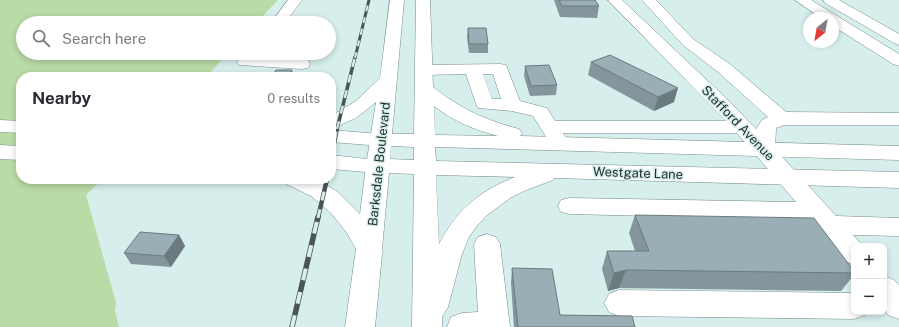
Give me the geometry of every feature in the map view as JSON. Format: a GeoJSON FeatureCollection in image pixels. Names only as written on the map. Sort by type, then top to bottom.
{"type":"FeatureCollection","features":[{"type":"Feature","properties":{"kind":"main road"},"geometry":{"type":"LineString","coordinates":[[283,16],[295,0]]}},
{"type":"Feature","properties":{"kind":"main road","name":"Stafford Avenue"},"geometry":{"type":"LineString","coordinates":[[615,0],[764,149],[851,251]]}},
{"type":"Feature","properties":{"kind":"main road"},"geometry":{"type":"LineString","coordinates":[[649,0],[688,42],[724,68],[782,118]]}},
{"type":"Feature","properties":{"kind":"main road"},"geometry":{"type":"LineString","coordinates":[[802,0],[821,12]]}},
{"type":"Feature","properties":{"kind":"main road"},"geometry":{"type":"LineString","coordinates":[[830,0],[899,40]]}},
{"type":"Feature","properties":{"kind":"main road"},"geometry":{"type":"LineString","coordinates":[[396,2],[423,1],[427,327]]}},
{"type":"Feature","properties":{"kind":"main road","name":"Barksdale Boulevard"},"geometry":{"type":"LineString","coordinates":[[360,327],[370,251],[396,2]]}},
{"type":"Feature","properties":{"kind":"main road"},"geometry":{"type":"LineString","coordinates":[[839,24],[899,61]]}},
{"type":"Feature","properties":{"kind":"main road"},"geometry":{"type":"LineString","coordinates":[[245,62],[302,64]]}},
{"type":"Feature","properties":{"kind":"main road"},"geometry":{"type":"LineString","coordinates":[[473,69],[485,104],[512,105],[540,112],[553,137]]}},
{"type":"Feature","properties":{"kind":"main road"},"geometry":{"type":"LineString","coordinates":[[424,80],[473,69],[500,69],[512,105]]}},
{"type":"Feature","properties":{"kind":"main road"},"geometry":{"type":"LineString","coordinates":[[336,121],[347,116],[371,99],[388,79]]}},
{"type":"Feature","properties":{"kind":"main road"},"geometry":{"type":"LineString","coordinates":[[424,80],[440,103],[468,121],[490,128],[553,137],[764,149],[899,153]]}},
{"type":"Feature","properties":{"kind":"main road"},"geometry":{"type":"LineString","coordinates":[[764,149],[765,129],[771,122],[782,118],[899,119]]}},
{"type":"Feature","properties":{"kind":"main road"},"geometry":{"type":"LineString","coordinates":[[0,126],[16,127]]}},
{"type":"Feature","properties":{"kind":"main road"},"geometry":{"type":"LineString","coordinates":[[336,136],[381,140],[424,140],[553,137],[743,127]]}},
{"type":"Feature","properties":{"kind":"main road"},"geometry":{"type":"LineString","coordinates":[[0,152],[16,152]]}},
{"type":"Feature","properties":{"kind":"main road","name":"Westgate Lane"},"geometry":{"type":"LineString","coordinates":[[336,162],[378,166],[899,180]]}},
{"type":"Feature","properties":{"kind":"main road"},"geometry":{"type":"LineString","coordinates":[[427,327],[450,248],[459,231],[476,210],[504,190],[527,180],[546,175],[576,171]]}},
{"type":"Feature","properties":{"kind":"main road"},"geometry":{"type":"LineString","coordinates":[[304,184],[323,193],[342,208],[359,230],[370,251]]}},
{"type":"Feature","properties":{"kind":"main road"},"geometry":{"type":"LineString","coordinates":[[570,206],[823,218],[899,227]]}},
{"type":"Feature","properties":{"kind":"main road"},"geometry":{"type":"LineString","coordinates":[[462,327],[495,326],[487,244]]}},
{"type":"Feature","properties":{"kind":"main road"},"geometry":{"type":"LineString","coordinates":[[887,283],[899,281]]}},
{"type":"Feature","properties":{"kind":"main road"},"geometry":{"type":"LineString","coordinates":[[887,292],[899,306]]}},
{"type":"Feature","properties":{"kind":"main road"},"geometry":{"type":"LineString","coordinates":[[618,303],[851,306]]}},
{"type":"Feature","properties":{"kind":"main road"},"geometry":{"type":"LineString","coordinates":[[887,306],[899,306]]}},
{"type":"Feature","properties":{"kind":"green space"},"geometry":{"type":"Polygon","coordinates":[[[0,0],[278,0],[263,16],[16,16],[16,60],[222,60],[211,72],[16,72],[16,184],[98,184],[86,195],[116,303],[115,311],[119,327],[0,327],[0,0]]]}},
{"type":"Feature","properties":{"kind":"building"},"geometry":{"type":"Polygon","coordinates":[[[559,0],[595,0],[599,6],[562,6],[559,0]]]}},
{"type":"Feature","properties":{"kind":"building"},"geometry":{"type":"Polygon","coordinates":[[[468,28],[486,28],[488,44],[469,44],[468,28]]]}},
{"type":"Feature","properties":{"kind":"building"},"geometry":{"type":"Polygon","coordinates":[[[610,55],[678,88],[658,97],[591,62],[610,55]]]}},
{"type":"Feature","properties":{"kind":"building"},"geometry":{"type":"Polygon","coordinates":[[[549,65],[557,85],[531,86],[525,66],[549,65]]]}},
{"type":"Feature","properties":{"kind":"building"},"geometry":{"type":"Polygon","coordinates":[[[276,70],[292,70],[291,72],[275,72],[276,70]]]}},
{"type":"Feature","properties":{"kind":"building"},"geometry":{"type":"Polygon","coordinates":[[[635,215],[814,218],[851,267],[851,273],[626,270],[614,273],[607,251],[649,251],[635,215]]]}},
{"type":"Feature","properties":{"kind":"building"},"geometry":{"type":"Polygon","coordinates":[[[140,232],[179,235],[164,256],[124,253],[140,232]]]}},
{"type":"Feature","properties":{"kind":"building"},"geometry":{"type":"Polygon","coordinates":[[[512,268],[552,269],[560,315],[632,316],[635,327],[518,327],[512,268]]]}},
{"type":"Feature","properties":{"kind":"railway"},"geometry":{"type":"LineString","coordinates":[[355,58],[369,0]]}},
{"type":"Feature","properties":{"kind":"railway"},"geometry":{"type":"LineString","coordinates":[[337,129],[355,57]]}},
{"type":"Feature","properties":{"kind":"railway"},"geometry":{"type":"LineString","coordinates":[[336,133],[337,128]]}},
{"type":"Feature","properties":{"kind":"railway"},"geometry":{"type":"LineString","coordinates":[[318,218],[326,184]]}},
{"type":"Feature","properties":{"kind":"railway"},"geometry":{"type":"LineString","coordinates":[[292,327],[318,217]]}}]}
